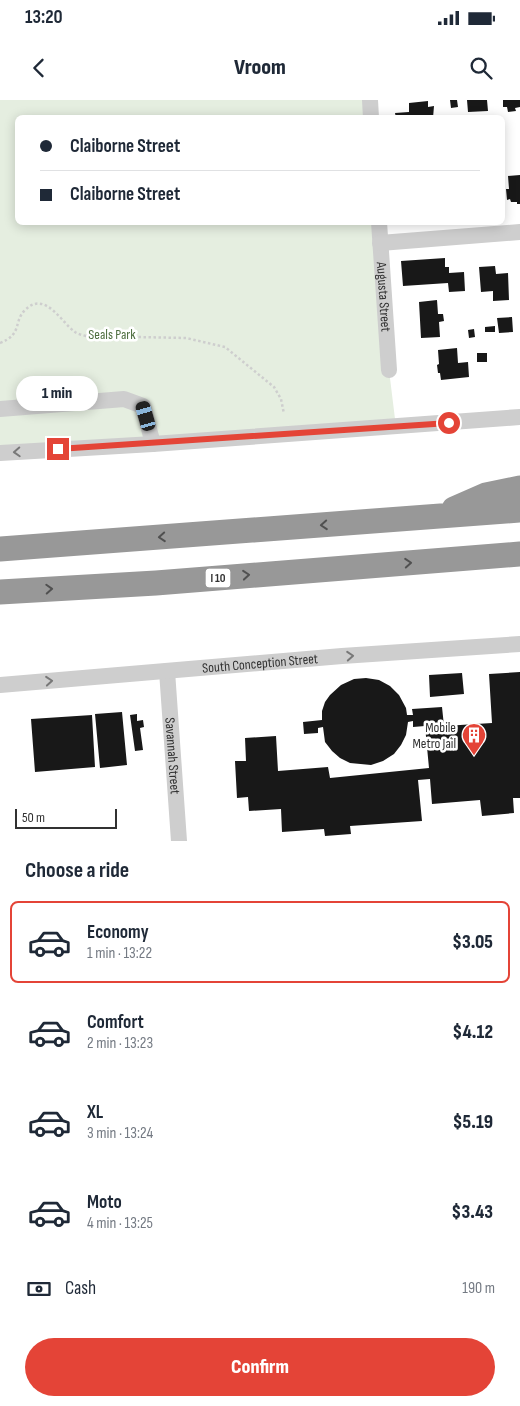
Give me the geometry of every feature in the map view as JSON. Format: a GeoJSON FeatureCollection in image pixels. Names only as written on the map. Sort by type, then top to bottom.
{"type":"FeatureCollection","features":[{"type":"Feature","properties":{"kind":"highway"},"geometry":{"type":"LineString","coordinates":[[439,516],[486,494],[520,488]]}},
{"type":"Feature","properties":{"kind":"highway"},"geometry":{"type":"LineString","coordinates":[[0,549],[520,510]]}},
{"type":"Feature","properties":{"kind":"highway","name":"I 10"},"geometry":{"type":"LineString","coordinates":[[0,592],[156,583],[520,554]]}},
{"type":"Feature","properties":{"kind":"highway"},"geometry":{"type":"LineString","coordinates":[[436,561],[520,565]]}},
{"type":"Feature","properties":{"kind":"street"},"geometry":{"type":"LineString","coordinates":[[370,100],[371,115]]}},
{"type":"Feature","properties":{"kind":"street","name":"Augusta Street"},"geometry":{"type":"LineString","coordinates":[[379,225],[389,370]]}},
{"type":"Feature","properties":{"kind":"street"},"geometry":{"type":"LineString","coordinates":[[380,242],[520,232]]}},
{"type":"Feature","properties":{"kind":"street"},"geometry":{"type":"LineString","coordinates":[[0,409],[124,399],[143,406],[153,444]]}},
{"type":"Feature","properties":{"kind":"street"},"geometry":{"type":"LineString","coordinates":[[0,453],[153,444],[520,417]]}},
{"type":"Feature","properties":{"kind":"street","name":"South Conception Street"},"geometry":{"type":"LineString","coordinates":[[0,685],[342,656],[520,644]]}},
{"type":"Feature","properties":{"kind":"street","name":"Savannah Street"},"geometry":{"type":"LineString","coordinates":[[167,671],[179,841]]}},
{"type":"Feature","properties":{"kind":"path"},"geometry":{"type":"LineString","coordinates":[[0,343],[14,333],[24,311],[32,305],[43,304],[54,310],[76,333],[86,336],[186,338],[226,347],[274,387],[281,399],[284,414]]}},
{"type":"Feature","properties":{"kind":"green space","name":"Seals Park"},"geometry":{"type":"Polygon","coordinates":[[[0,100],[370,100],[371,115],[15,115],[15,225],[379,225],[389,370],[396,427],[0,453],[0,100]]]}},
{"type":"Feature","properties":{"kind":"building"},"geometry":{"type":"Polygon","coordinates":[[[450,100],[457,100],[458,107],[451,108],[450,100]]]}},
{"type":"Feature","properties":{"kind":"building"},"geometry":{"type":"Polygon","coordinates":[[[467,100],[487,100],[488,111],[468,112],[467,100]]]}},
{"type":"Feature","properties":{"kind":"building"},"geometry":{"type":"Polygon","coordinates":[[[503,100],[520,100],[520,107],[515,108],[516,111],[508,112],[507,107],[503,107],[503,100]]]}},
{"type":"Feature","properties":{"kind":"building"},"geometry":{"type":"Polygon","coordinates":[[[428,101],[428,107],[434,106],[433,115],[395,115],[395,113],[409,112],[409,103],[428,101]]]}},
{"type":"Feature","properties":{"kind":"building"},"geometry":{"type":"Polygon","coordinates":[[[520,175],[520,204],[517,204],[517,202],[511,202],[510,199],[507,200],[506,189],[509,189],[508,176],[520,175]]]}},
{"type":"Feature","properties":{"kind":"building"},"geometry":{"type":"Polygon","coordinates":[[[445,258],[445,267],[449,267],[449,273],[464,272],[465,291],[449,292],[448,283],[403,286],[401,261],[445,258]]]}},
{"type":"Feature","properties":{"kind":"building"},"geometry":{"type":"Polygon","coordinates":[[[495,266],[496,274],[508,273],[509,300],[493,301],[493,291],[481,292],[479,267],[495,266]]]}},
{"type":"Feature","properties":{"kind":"building"},"geometry":{"type":"Polygon","coordinates":[[[437,300],[438,314],[443,314],[444,321],[439,322],[440,337],[421,338],[419,302],[437,300]]]}},
{"type":"Feature","properties":{"kind":"building"},"geometry":{"type":"Polygon","coordinates":[[[512,317],[513,332],[499,333],[497,318],[512,317]]]}},
{"type":"Feature","properties":{"kind":"building"},"geometry":{"type":"Polygon","coordinates":[[[495,326],[495,332],[485,332],[485,327],[495,326]]]}},
{"type":"Feature","properties":{"kind":"building"},"geometry":{"type":"Polygon","coordinates":[[[474,329],[475,337],[469,338],[468,330],[474,329]]]}},
{"type":"Feature","properties":{"kind":"building"},"geometry":{"type":"Polygon","coordinates":[[[457,348],[458,363],[468,362],[469,377],[441,380],[437,365],[439,364],[438,350],[457,348]]]}},
{"type":"Feature","properties":{"kind":"building"},"geometry":{"type":"Polygon","coordinates":[[[477,353],[487,353],[487,362],[477,362],[477,353]]]}},
{"type":"Feature","properties":{"kind":"building","name":"Mobile Metro Jail"},"geometry":{"type":"Polygon","coordinates":[[[520,672],[520,798],[513,798],[514,813],[482,816],[480,800],[432,804],[430,779],[418,780],[422,821],[350,826],[351,834],[325,836],[324,829],[282,832],[281,809],[249,811],[248,797],[237,798],[235,761],[246,761],[245,738],[276,736],[278,771],[328,767],[330,778],[429,768],[425,726],[413,727],[413,721],[408,722],[406,735],[394,754],[383,761],[371,765],[350,763],[340,758],[325,742],[323,727],[318,728],[318,733],[304,734],[303,722],[322,720],[322,711],[330,695],[341,685],[354,679],[379,680],[390,686],[399,695],[406,708],[407,715],[413,715],[412,709],[442,707],[444,726],[492,723],[489,674],[520,672]]]}},
{"type":"Feature","properties":{"kind":"building"},"geometry":{"type":"Polygon","coordinates":[[[462,673],[464,694],[430,697],[429,675],[462,673]]]}},
{"type":"Feature","properties":{"kind":"building"},"geometry":{"type":"Polygon","coordinates":[[[122,712],[127,765],[100,768],[95,714],[122,712]]]}},
{"type":"Feature","properties":{"kind":"building"},"geometry":{"type":"Polygon","coordinates":[[[137,714],[137,721],[143,720],[144,727],[140,728],[143,750],[135,751],[130,715],[137,714]]]}},
{"type":"Feature","properties":{"kind":"building"},"geometry":{"type":"Polygon","coordinates":[[[92,715],[95,767],[35,772],[31,719],[92,715]]]}},
{"type":"Feature","properties":{"kind":"place","name":"Mobile Metro Jail"},"geometry":{"type":"Point","coordinates":[474,756]}},
{"type":"Feature","properties":{"kind":"route"},"geometry":{"type":"LineString","coordinates":[[58,449],[449,423]]}}]}
